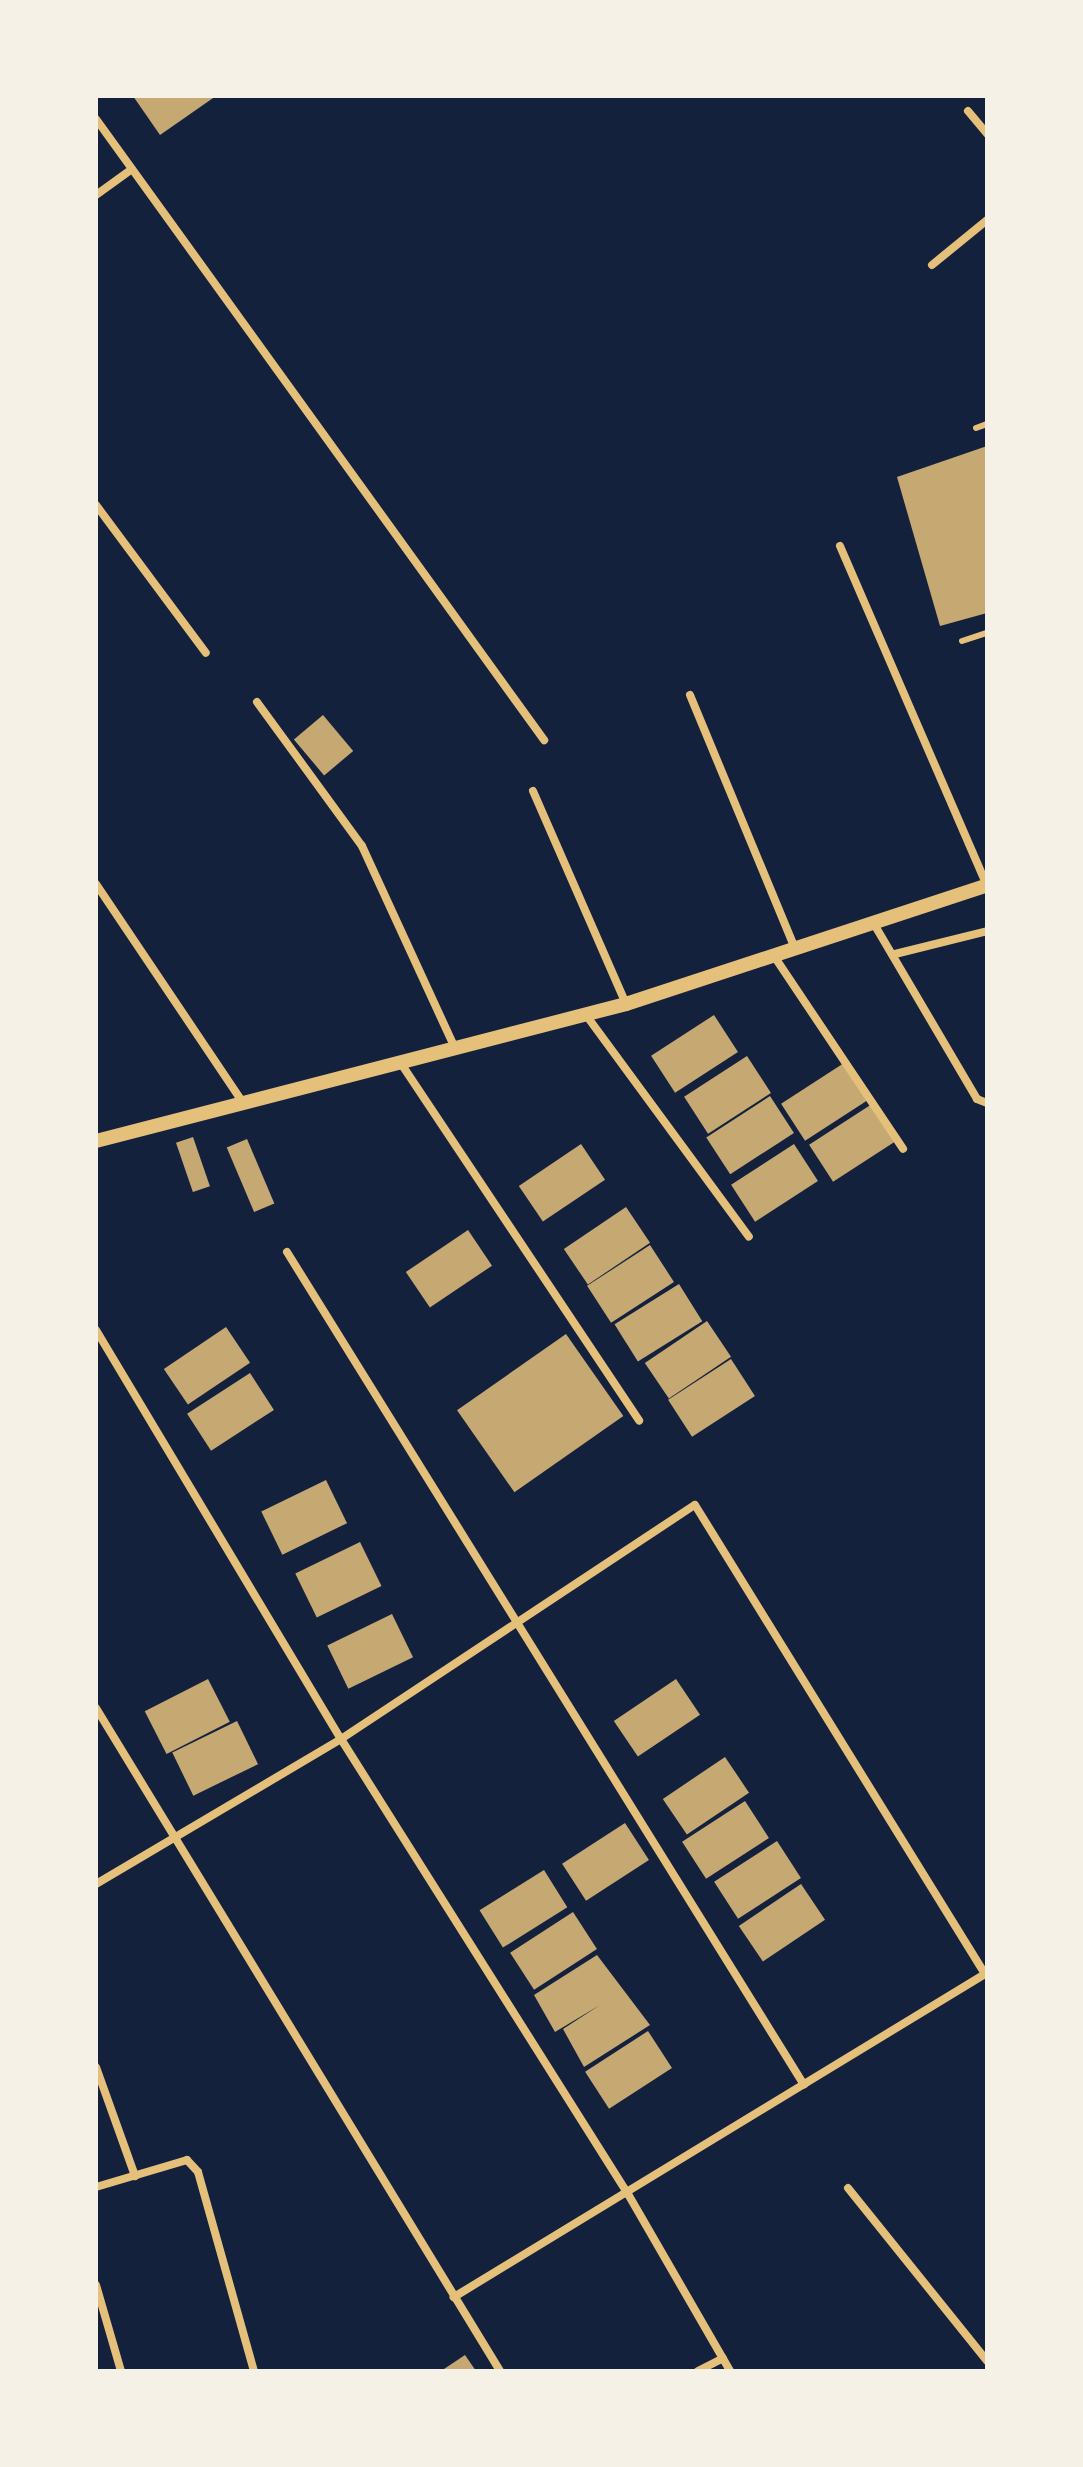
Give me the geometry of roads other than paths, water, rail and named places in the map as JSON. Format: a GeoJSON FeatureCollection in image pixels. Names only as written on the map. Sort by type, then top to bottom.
{"type":"FeatureCollection","features":[{"type":"Feature","properties":{"kind":"street"},"geometry":{"type":"LineString","coordinates":[[968,111],[987,134]]}},
{"type":"Feature","properties":{"kind":"street"},"geometry":{"type":"LineString","coordinates":[[96,119],[544,740]]}},
{"type":"Feature","properties":{"kind":"street"},"geometry":{"type":"LineString","coordinates":[[96,195],[132,169]]}},
{"type":"Feature","properties":{"kind":"street"},"geometry":{"type":"LineString","coordinates":[[932,265],[987,220]]}},
{"type":"Feature","properties":{"kind":"street"},"geometry":{"type":"LineString","coordinates":[[96,505],[206,653]]}},
{"type":"Feature","properties":{"kind":"street"},"geometry":{"type":"LineString","coordinates":[[96,1141],[626,1004],[987,885],[840,546]]}},
{"type":"Feature","properties":{"kind":"street"},"geometry":{"type":"LineString","coordinates":[[690,695],[795,948]]}},
{"type":"Feature","properties":{"kind":"street"},"geometry":{"type":"LineString","coordinates":[[257,702],[362,846],[455,1048]]}},
{"type":"Feature","properties":{"kind":"street"},"geometry":{"type":"LineString","coordinates":[[533,791],[626,1004]]}},
{"type":"Feature","properties":{"kind":"street"},"geometry":{"type":"LineString","coordinates":[[96,884],[242,1101]]}},
{"type":"Feature","properties":{"kind":"street"},"geometry":{"type":"LineString","coordinates":[[874,924],[895,954],[977,1099],[987,1103]]}},
{"type":"Feature","properties":{"kind":"street"},"geometry":{"type":"LineString","coordinates":[[895,954],[987,931]]}},
{"type":"Feature","properties":{"kind":"street"},"geometry":{"type":"LineString","coordinates":[[774,956],[903,1149]]}},
{"type":"Feature","properties":{"kind":"street"},"geometry":{"type":"LineString","coordinates":[[586,1015],[749,1237]]}},
{"type":"Feature","properties":{"kind":"street"},"geometry":{"type":"LineString","coordinates":[[400,1061],[639,1421]]}},
{"type":"Feature","properties":{"kind":"street"},"geometry":{"type":"LineString","coordinates":[[287,1252],[804,2085]]}},
{"type":"Feature","properties":{"kind":"street"},"geometry":{"type":"LineString","coordinates":[[96,1330],[341,1739],[628,2194],[730,2371]]}},
{"type":"Feature","properties":{"kind":"street"},"geometry":{"type":"LineString","coordinates":[[96,1884],[341,1739],[695,1505],[986,1975],[454,2297]]}},
{"type":"Feature","properties":{"kind":"street"},"geometry":{"type":"LineString","coordinates":[[96,1708],[500,2371]]}},
{"type":"Feature","properties":{"kind":"street"},"geometry":{"type":"LineString","coordinates":[[96,2067],[135,2176]]}},
{"type":"Feature","properties":{"kind":"street"},"geometry":{"type":"LineString","coordinates":[[96,2187],[187,2160],[198,2172],[254,2371]]}},
{"type":"Feature","properties":{"kind":"street"},"geometry":{"type":"LineString","coordinates":[[848,2188],[987,2361]]}},
{"type":"Feature","properties":{"kind":"street"},"geometry":{"type":"LineString","coordinates":[[96,2287],[121,2371]]}},
{"type":"Feature","properties":{"kind":"street"},"geometry":{"type":"LineString","coordinates":[[698,2371],[723,2358]]}},
{"type":"Feature","properties":{"kind":"lane"},"geometry":{"type":"LineString","coordinates":[[976,428],[987,424]]}},
{"type":"Feature","properties":{"kind":"lane"},"geometry":{"type":"LineString","coordinates":[[962,641],[987,633]]}}]}
